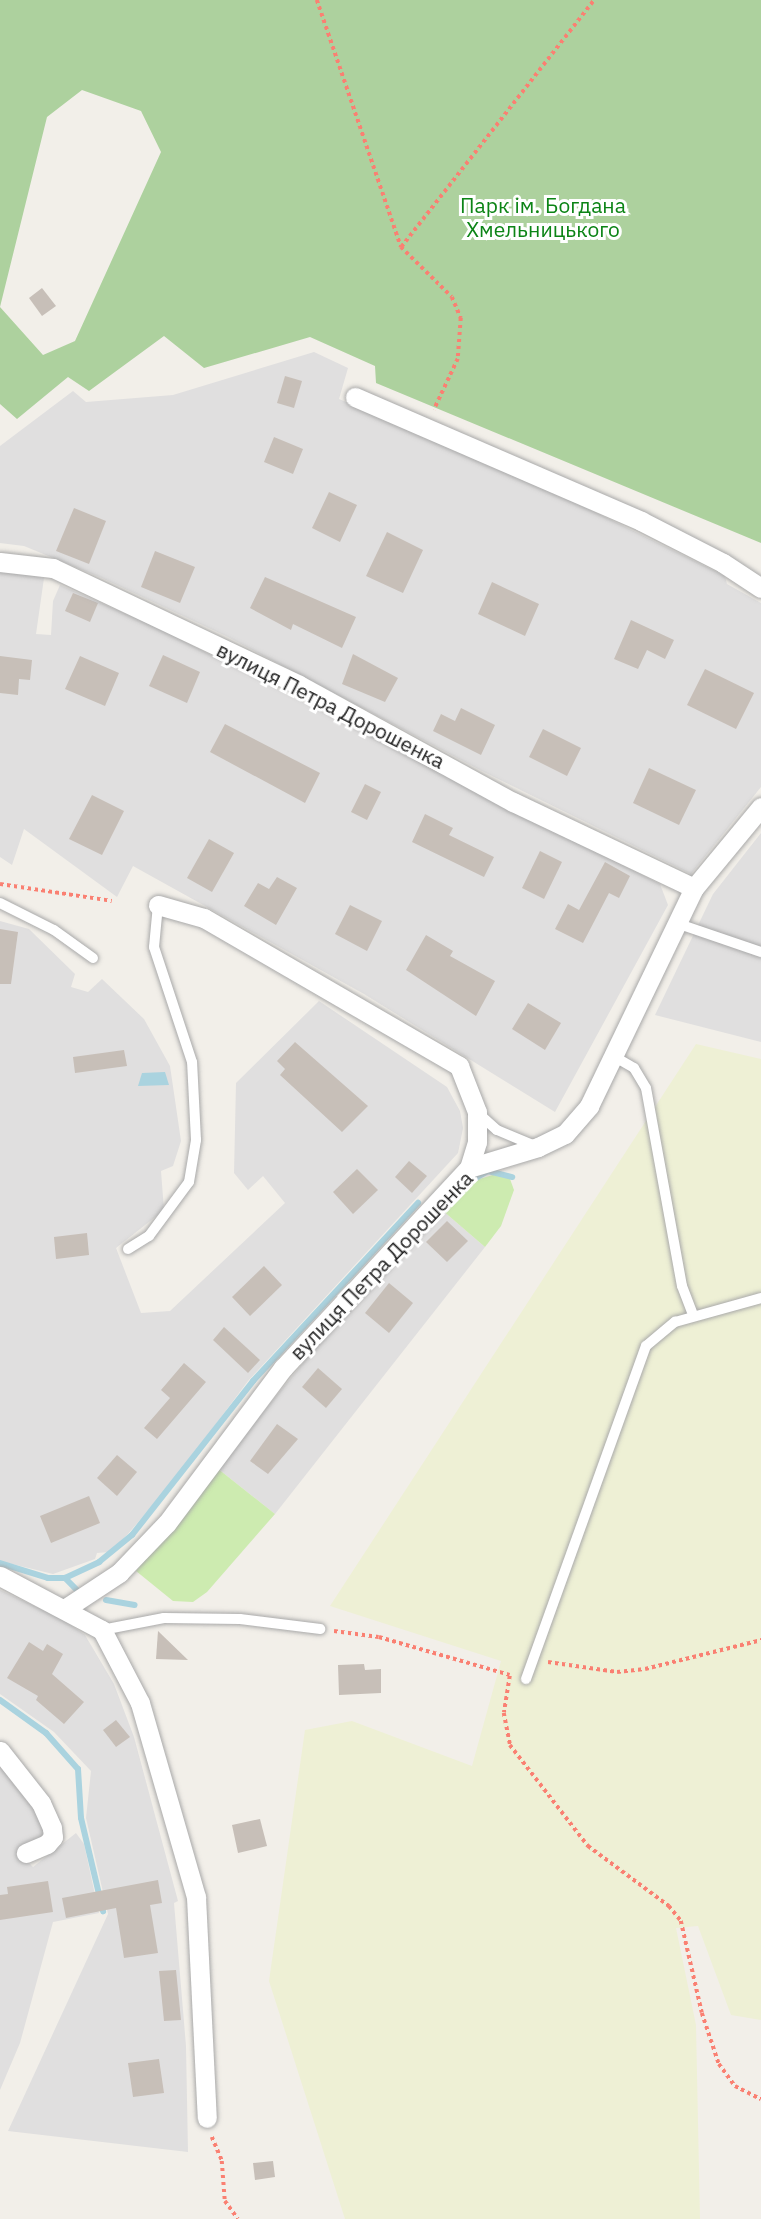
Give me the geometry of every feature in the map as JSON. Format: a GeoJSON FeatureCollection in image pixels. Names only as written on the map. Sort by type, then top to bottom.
{"type":"FeatureCollection","features":[{"type":"Feature","properties":{"kind":"street"},"geometry":{"type":"LineString","coordinates":[[355,397],[641,521],[723,562],[761,588]]}},
{"type":"Feature","properties":{"kind":"street","name":"вулиця Петра Дорошенка"},"geometry":{"type":"LineString","coordinates":[[0,562],[29,563],[65,573],[299,685],[513,802],[694,888]]}},
{"type":"Feature","properties":{"kind":"street","name":"вулиця Петра Дорошенка"},"geometry":{"type":"LineString","coordinates":[[66,1608],[118,1573],[167,1523],[283,1368],[469,1168],[538,1147],[565,1134],[589,1106],[615,1057],[694,888],[761,807]]}},
{"type":"Feature","properties":{"kind":"street"},"geometry":{"type":"LineString","coordinates":[[158,905],[204,918],[459,1066],[477,1112],[477,1142],[469,1168]]}},
{"type":"Feature","properties":{"kind":"street"},"geometry":{"type":"LineString","coordinates":[[0,1576],[66,1608],[102,1630],[140,1703],[190,1867],[199,1921],[207,2119]]}},
{"type":"Feature","properties":{"kind":"street"},"geometry":{"type":"LineString","coordinates":[[0,1751],[20,1772],[52,1828],[53,1837],[47,1844],[26,1853]]}},
{"type":"Feature","properties":{"kind":"lane"},"geometry":{"type":"LineString","coordinates":[[0,903],[54,930],[93,958]]}},
{"type":"Feature","properties":{"kind":"lane"},"geometry":{"type":"LineString","coordinates":[[128,1249],[149,1236],[189,1182],[196,1140],[192,1062],[154,947],[158,905]]}},
{"type":"Feature","properties":{"kind":"lane"},"geometry":{"type":"LineString","coordinates":[[679,923],[761,952]]}},
{"type":"Feature","properties":{"kind":"lane"},"geometry":{"type":"LineString","coordinates":[[615,1057],[634,1068],[646,1088],[682,1286],[693,1315]]}},
{"type":"Feature","properties":{"kind":"lane"},"geometry":{"type":"LineString","coordinates":[[477,1112],[497,1130],[538,1147]]}},
{"type":"Feature","properties":{"kind":"lane"},"geometry":{"type":"LineString","coordinates":[[526,1679],[639,1361],[661,1329],[693,1315],[761,1298]]}},
{"type":"Feature","properties":{"kind":"lane"},"geometry":{"type":"LineString","coordinates":[[102,1630],[164,1618],[240,1619],[320,1629]]}},
{"type":"Feature","properties":{"kind":"path"},"geometry":{"type":"LineString","coordinates":[[317,0],[401,247],[452,297],[461,318],[458,359],[425,428]]}},
{"type":"Feature","properties":{"kind":"path"},"geometry":{"type":"LineString","coordinates":[[401,247],[594,0]]}},
{"type":"Feature","properties":{"kind":"path"},"geometry":{"type":"LineString","coordinates":[[0,884],[112,901]]}},
{"type":"Feature","properties":{"kind":"path"},"geometry":{"type":"LineString","coordinates":[[320,1629],[379,1637],[526,1679]]}},
{"type":"Feature","properties":{"kind":"path"},"geometry":{"type":"LineString","coordinates":[[533,1658],[571,1668],[631,1671],[761,1640]]}},
{"type":"Feature","properties":{"kind":"path"},"geometry":{"type":"LineString","coordinates":[[510,1675],[504,1713],[510,1745],[588,1846],[669,1906],[681,1921],[702,2013],[719,2064],[735,2086],[761,2099]]}},
{"type":"Feature","properties":{"kind":"path"},"geometry":{"type":"LineString","coordinates":[[207,2119],[222,2161],[225,2200],[238,2219]]}},
{"type":"Feature","properties":{"kind":"shaded area"},"geometry":{"type":"Polygon","coordinates":[[[314,352],[348,368],[339,399],[550,490],[725,576],[727,584],[761,603],[761,787],[691,874],[482,771],[228,637],[102,578],[24,546],[0,543],[0,446],[73,391],[86,402],[173,395],[314,352]]]}},
{"type":"Feature","properties":{"kind":"shaded area"},"geometry":{"type":"Polygon","coordinates":[[[0,569],[44,578],[36,634],[51,635],[53,601],[60,585],[156,627],[660,884],[668,905],[555,1112],[364,994],[133,866],[117,897],[24,829],[12,865],[0,857],[0,569]]]}},
{"type":"Feature","properties":{"kind":"shaded area"},"geometry":{"type":"Polygon","coordinates":[[[761,833],[761,1042],[655,1015],[713,894],[761,833]]]}},
{"type":"Feature","properties":{"kind":"shaded area"},"geometry":{"type":"Polygon","coordinates":[[[0,921],[29,929],[75,974],[71,987],[88,992],[102,979],[144,1019],[170,1066],[181,1141],[173,1166],[161,1171],[164,1210],[116,1248],[141,1313],[170,1311],[285,1203],[263,1176],[248,1190],[234,1173],[236,1083],[319,1001],[447,1087],[460,1111],[463,1128],[458,1153],[248,1381],[177,1476],[128,1534],[109,1552],[97,1553],[95,1559],[53,1574],[0,1561],[0,921]]]}},
{"type":"Feature","properties":{"kind":"shaded area"},"geometry":{"type":"Polygon","coordinates":[[[442,1210],[485,1247],[275,1514],[217,1468],[340,1318],[442,1210]]]}},
{"type":"Feature","properties":{"kind":"shaded area"},"geometry":{"type":"Polygon","coordinates":[[[0,1590],[62,1619],[85,1635],[114,1684],[134,1737],[178,1901],[174,1903],[186,2046],[188,2152],[8,2131],[108,1914],[86,1818],[91,1771],[54,1732],[0,1694],[0,1590]]]}},
{"type":"Feature","properties":{"kind":"shaded area"},"geometry":{"type":"Polygon","coordinates":[[[0,1760],[35,1806],[44,1828],[43,1840],[25,1859],[33,1867],[76,1833],[84,1844],[99,1913],[53,1922],[20,2043],[0,2090],[0,1760]]]}},
{"type":"Feature","properties":{"kind":"green space","name":"Парк ім. Богдана Хмельницького"},"geometry":{"type":"Polygon","coordinates":[[[0,0],[761,0],[761,543],[376,383],[375,366],[310,337],[204,368],[164,336],[89,391],[68,377],[17,419],[0,404],[0,0]],[[82,90],[47,117],[0,307],[43,355],[75,341],[161,152],[141,111],[82,90]]]}},
{"type":"Feature","properties":{"kind":"green space"},"geometry":{"type":"Polygon","coordinates":[[[696,1044],[761,1059],[761,2020],[731,2015],[698,1926],[676,1928],[696,2025],[700,2219],[345,2219],[269,1981],[305,1730],[352,1721],[472,1766],[501,1661],[330,1606],[696,1044]]]}},
{"type":"Feature","properties":{"kind":"green space"},"geometry":{"type":"Polygon","coordinates":[[[499,1173],[510,1179],[514,1190],[501,1226],[485,1247],[442,1210],[473,1181],[499,1173]]]}},
{"type":"Feature","properties":{"kind":"green space"},"geometry":{"type":"Polygon","coordinates":[[[217,1468],[275,1514],[207,1592],[193,1602],[173,1601],[136,1571],[217,1468]]]}},
{"type":"Feature","properties":{"kind":"water"},"geometry":{"type":"Polygon","coordinates":[[[165,1072],[169,1085],[138,1086],[142,1073],[165,1072]]]}},
{"type":"Feature","properties":{"kind":"building"},"geometry":{"type":"Polygon","coordinates":[[[42,288],[56,306],[42,316],[29,298],[42,288]]]}},
{"type":"Feature","properties":{"kind":"building"},"geometry":{"type":"Polygon","coordinates":[[[285,376],[302,381],[294,408],[277,403],[285,376]]]}},
{"type":"Feature","properties":{"kind":"building"},"geometry":{"type":"Polygon","coordinates":[[[274,437],[303,449],[293,474],[264,462],[274,437]]]}},
{"type":"Feature","properties":{"kind":"building"},"geometry":{"type":"Polygon","coordinates":[[[329,492],[357,505],[340,542],[312,528],[329,492]]]}},
{"type":"Feature","properties":{"kind":"building"},"geometry":{"type":"Polygon","coordinates":[[[74,508],[106,521],[89,564],[56,551],[74,508]]]}},
{"type":"Feature","properties":{"kind":"building"},"geometry":{"type":"Polygon","coordinates":[[[387,532],[423,550],[403,593],[366,576],[387,532]]]}},
{"type":"Feature","properties":{"kind":"building"},"geometry":{"type":"Polygon","coordinates":[[[155,551],[195,567],[180,603],[141,587],[155,551]]]}},
{"type":"Feature","properties":{"kind":"building"},"geometry":{"type":"Polygon","coordinates":[[[265,577],[356,617],[342,648],[293,624],[291,630],[250,608],[265,577]]]}},
{"type":"Feature","properties":{"kind":"building"},"geometry":{"type":"Polygon","coordinates":[[[492,582],[539,604],[525,636],[478,614],[492,582]]]}},
{"type":"Feature","properties":{"kind":"building"},"geometry":{"type":"Polygon","coordinates":[[[73,593],[98,603],[90,622],[65,611],[73,593]]]}},
{"type":"Feature","properties":{"kind":"building"},"geometry":{"type":"Polygon","coordinates":[[[631,620],[674,640],[665,659],[647,650],[638,669],[614,659],[631,620]]]}},
{"type":"Feature","properties":{"kind":"building"},"geometry":{"type":"Polygon","coordinates":[[[353,654],[398,678],[385,702],[342,684],[353,654]]]}},
{"type":"Feature","properties":{"kind":"building"},"geometry":{"type":"Polygon","coordinates":[[[163,655],[200,672],[187,703],[149,686],[163,655]]]}},
{"type":"Feature","properties":{"kind":"building"},"geometry":{"type":"Polygon","coordinates":[[[0,656],[32,660],[30,680],[19,679],[18,695],[0,693],[0,656]]]}},
{"type":"Feature","properties":{"kind":"building"},"geometry":{"type":"Polygon","coordinates":[[[80,656],[119,673],[105,706],[65,689],[80,656]]]}},
{"type":"Feature","properties":{"kind":"building"},"geometry":{"type":"Polygon","coordinates":[[[705,669],[754,693],[736,729],[687,705],[705,669]]]}},
{"type":"Feature","properties":{"kind":"building"},"geometry":{"type":"Polygon","coordinates":[[[461,708],[495,725],[481,755],[433,731],[441,714],[455,721],[461,708]]]}},
{"type":"Feature","properties":{"kind":"building"},"geometry":{"type":"Polygon","coordinates":[[[225,724],[320,773],[305,803],[210,752],[225,724]]]}},
{"type":"Feature","properties":{"kind":"building"},"geometry":{"type":"Polygon","coordinates":[[[543,729],[581,748],[567,776],[529,757],[543,729]]]}},
{"type":"Feature","properties":{"kind":"building"},"geometry":{"type":"Polygon","coordinates":[[[649,768],[696,790],[679,825],[633,803],[649,768]]]}},
{"type":"Feature","properties":{"kind":"building"},"geometry":{"type":"Polygon","coordinates":[[[365,784],[381,792],[367,820],[351,812],[365,784]]]}},
{"type":"Feature","properties":{"kind":"building"},"geometry":{"type":"Polygon","coordinates":[[[92,795],[124,811],[102,855],[69,839],[92,795]]]}},
{"type":"Feature","properties":{"kind":"building"},"geometry":{"type":"Polygon","coordinates":[[[425,814],[453,828],[449,835],[494,857],[484,877],[412,842],[425,814]]]}},
{"type":"Feature","properties":{"kind":"building"},"geometry":{"type":"Polygon","coordinates":[[[209,839],[234,853],[212,892],[187,878],[209,839]]]}},
{"type":"Feature","properties":{"kind":"building"},"geometry":{"type":"Polygon","coordinates":[[[540,851],[562,862],[544,899],[522,888],[540,851]]]}},
{"type":"Feature","properties":{"kind":"building"},"geometry":{"type":"Polygon","coordinates":[[[605,862],[630,876],[619,898],[609,893],[583,943],[555,929],[568,904],[579,910],[605,862]]]}},
{"type":"Feature","properties":{"kind":"building"},"geometry":{"type":"Polygon","coordinates":[[[277,877],[297,888],[276,925],[244,906],[258,883],[269,889],[277,877]]]}},
{"type":"Feature","properties":{"kind":"building"},"geometry":{"type":"Polygon","coordinates":[[[350,905],[382,921],[367,951],[335,934],[350,905]]]}},
{"type":"Feature","properties":{"kind":"building"},"geometry":{"type":"Polygon","coordinates":[[[0,929],[18,932],[11,984],[0,984],[0,929]]]}},
{"type":"Feature","properties":{"kind":"building"},"geometry":{"type":"Polygon","coordinates":[[[426,935],[453,951],[450,956],[495,981],[476,1016],[406,970],[426,935]]]}},
{"type":"Feature","properties":{"kind":"building"},"geometry":{"type":"Polygon","coordinates":[[[528,1003],[561,1023],[545,1050],[512,1029],[528,1003]]]}},
{"type":"Feature","properties":{"kind":"building"},"geometry":{"type":"Polygon","coordinates":[[[295,1042],[368,1106],[342,1132],[280,1075],[285,1069],[277,1061],[295,1042]]]}},
{"type":"Feature","properties":{"kind":"building"},"geometry":{"type":"Polygon","coordinates":[[[124,1050],[127,1066],[75,1073],[73,1057],[124,1050]]]}},
{"type":"Feature","properties":{"kind":"building"},"geometry":{"type":"Polygon","coordinates":[[[409,1161],[427,1176],[412,1193],[395,1177],[409,1161]]]}},
{"type":"Feature","properties":{"kind":"building"},"geometry":{"type":"Polygon","coordinates":[[[357,1169],[378,1190],[353,1214],[333,1192],[357,1169]]]}},
{"type":"Feature","properties":{"kind":"building"},"geometry":{"type":"Polygon","coordinates":[[[447,1221],[468,1241],[447,1262],[426,1242],[447,1221]]]}},
{"type":"Feature","properties":{"kind":"building"},"geometry":{"type":"Polygon","coordinates":[[[87,1233],[89,1255],[56,1259],[54,1237],[87,1233]]]}},
{"type":"Feature","properties":{"kind":"building"},"geometry":{"type":"Polygon","coordinates":[[[264,1266],[282,1285],[250,1316],[232,1297],[264,1266]]]}},
{"type":"Feature","properties":{"kind":"building"},"geometry":{"type":"Polygon","coordinates":[[[389,1283],[413,1303],[389,1333],[365,1313],[389,1283]]]}},
{"type":"Feature","properties":{"kind":"building"},"geometry":{"type":"Polygon","coordinates":[[[224,1327],[260,1360],[248,1373],[213,1340],[224,1327]]]}},
{"type":"Feature","properties":{"kind":"building"},"geometry":{"type":"Polygon","coordinates":[[[184,1363],[206,1382],[157,1439],[144,1428],[170,1398],[161,1390],[184,1363]]]}},
{"type":"Feature","properties":{"kind":"building"},"geometry":{"type":"Polygon","coordinates":[[[318,1368],[342,1389],[326,1408],[302,1387],[318,1368]]]}},
{"type":"Feature","properties":{"kind":"building"},"geometry":{"type":"Polygon","coordinates":[[[277,1424],[298,1439],[268,1474],[250,1461],[277,1424]]]}},
{"type":"Feature","properties":{"kind":"building"},"geometry":{"type":"Polygon","coordinates":[[[117,1455],[137,1472],[117,1496],[97,1478],[117,1455]]]}},
{"type":"Feature","properties":{"kind":"building"},"geometry":{"type":"Polygon","coordinates":[[[89,1496],[100,1523],[51,1543],[40,1516],[89,1496]]]}},
{"type":"Feature","properties":{"kind":"building"},"geometry":{"type":"Polygon","coordinates":[[[158,1631],[188,1660],[156,1659],[158,1631]]]}},
{"type":"Feature","properties":{"kind":"building"},"geometry":{"type":"Polygon","coordinates":[[[29,1642],[43,1651],[47,1644],[63,1654],[52,1674],[84,1702],[64,1724],[36,1700],[38,1696],[7,1678],[29,1642]]]}},
{"type":"Feature","properties":{"kind":"building"},"geometry":{"type":"Polygon","coordinates":[[[364,1664],[365,1670],[381,1669],[381,1693],[339,1695],[338,1665],[364,1664]]]}},
{"type":"Feature","properties":{"kind":"building"},"geometry":{"type":"Polygon","coordinates":[[[116,1720],[130,1737],[116,1747],[103,1730],[116,1720]]]}},
{"type":"Feature","properties":{"kind":"building"},"geometry":{"type":"Polygon","coordinates":[[[260,1819],[267,1846],[238,1853],[232,1825],[260,1819]]]}},
{"type":"Feature","properties":{"kind":"building"},"geometry":{"type":"Polygon","coordinates":[[[158,1880],[162,1903],[150,1905],[158,1953],[124,1958],[116,1908],[66,1918],[62,1898],[158,1880]]]}},
{"type":"Feature","properties":{"kind":"building"},"geometry":{"type":"Polygon","coordinates":[[[48,1881],[53,1912],[0,1920],[0,1895],[8,1894],[7,1887],[48,1881]]]}},
{"type":"Feature","properties":{"kind":"building"},"geometry":{"type":"Polygon","coordinates":[[[176,1970],[181,2020],[164,2021],[159,1971],[176,1970]]]}},
{"type":"Feature","properties":{"kind":"building"},"geometry":{"type":"Polygon","coordinates":[[[159,2059],[164,2093],[133,2097],[128,2063],[159,2059]]]}},
{"type":"Feature","properties":{"kind":"building"},"geometry":{"type":"Polygon","coordinates":[[[273,2161],[275,2177],[255,2180],[253,2163],[273,2161]]]}},
{"type":"Feature","properties":{"kind":"waterway"},"geometry":{"type":"LineString","coordinates":[[466,1184],[488,1171],[512,1177]]}},
{"type":"Feature","properties":{"kind":"waterway"},"geometry":{"type":"LineString","coordinates":[[65,1578],[99,1562],[132,1535],[253,1381],[418,1203]]}},
{"type":"Feature","properties":{"kind":"waterway"},"geometry":{"type":"LineString","coordinates":[[0,1563],[48,1578],[65,1578],[77,1590]]}},
{"type":"Feature","properties":{"kind":"waterway"},"geometry":{"type":"LineString","coordinates":[[106,1600],[135,1605]]}},
{"type":"Feature","properties":{"kind":"waterway"},"geometry":{"type":"LineString","coordinates":[[0,1700],[46,1733],[78,1769],[81,1818],[103,1911]]}}]}
